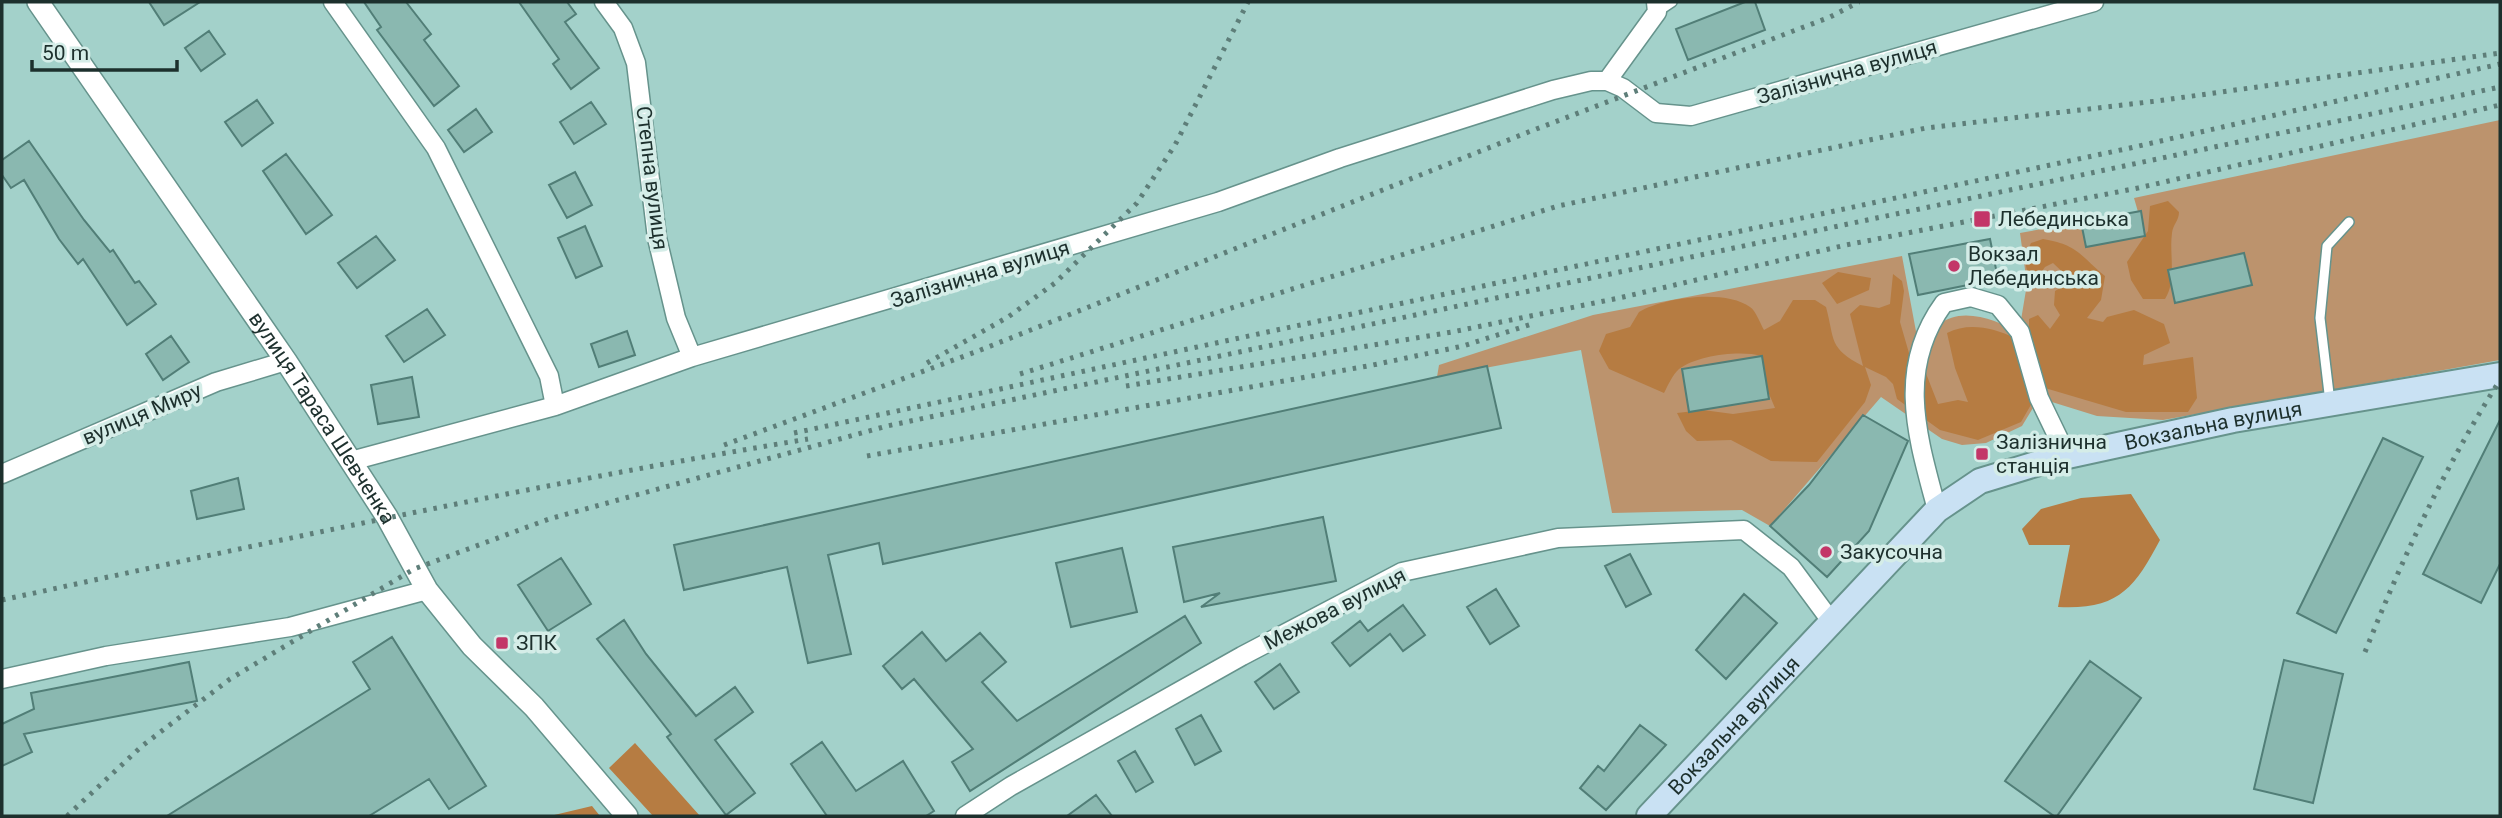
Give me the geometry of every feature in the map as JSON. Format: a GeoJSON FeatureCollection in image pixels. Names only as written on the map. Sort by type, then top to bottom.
{"type":"FeatureCollection","features":[{"type":"Feature","properties":{"kind":"main road","name":"Вокзальна вулиця"},"geometry":{"type":"LineString","coordinates":[[1649,816],[1937,510],[1980,481],[2067,456],[2233,420],[2500,375]]}},
{"type":"Feature","properties":{"kind":"street","name":"вулиця Тараса Шевченка"},"geometry":{"type":"LineString","coordinates":[[37,2],[286,361],[387,517],[427,590],[472,646],[534,707],[627,816]]}},
{"type":"Feature","properties":{"kind":"street"},"geometry":{"type":"LineString","coordinates":[[333,2],[436,148],[549,376],[555,405]]}},
{"type":"Feature","properties":{"kind":"street","name":"Степна вулиця"},"geometry":{"type":"LineString","coordinates":[[604,2],[622,28],[639,74],[657,238],[676,318],[692,358]]}},
{"type":"Feature","properties":{"kind":"street","name":"Залізнична вулиця"},"geometry":{"type":"LineString","coordinates":[[351,461],[555,405],[692,358],[1218,202],[1340,158],[1553,90],[1591,80],[1607,81],[1623,88],[1656,113],[1691,116],[2094,2]]}},
{"type":"Feature","properties":{"kind":"street"},"geometry":{"type":"LineString","coordinates":[[1607,81],[1662,5]]}},
{"type":"Feature","properties":{"kind":"street"},"geometry":{"type":"LineString","coordinates":[[1937,510],[1914,422],[1916,369],[1931,321],[1944,303],[1971,297],[1998,305],[2020,332],[2039,398],[2067,456]]}},
{"type":"Feature","properties":{"kind":"street","name":"вулиця Миру"},"geometry":{"type":"LineString","coordinates":[[2,474],[216,382],[286,361]]}},
{"type":"Feature","properties":{"kind":"street","name":"Межова вулиця"},"geometry":{"type":"LineString","coordinates":[[965,816],[1012,786],[1242,656],[1402,572],[1558,538],[1745,530],[1791,567],[1831,621]]}},
{"type":"Feature","properties":{"kind":"street"},"geometry":{"type":"LineString","coordinates":[[2,678],[106,656],[290,627],[427,590]]}},
{"type":"Feature","properties":{"kind":"lane"},"geometry":{"type":"LineString","coordinates":[[2330,404],[2320,318],[2327,246],[2349,222]]}},
{"type":"Feature","properties":{"kind":"shaded area"},"geometry":{"type":"Polygon","coordinates":[[[2500,120],[2500,360],[2163,420],[2097,416],[2039,398],[2022,426],[1986,443],[1962,445],[1942,439],[1881,397],[1770,526],[1742,510],[1612,513],[1581,350],[1437,377],[1439,365],[1593,315],[1902,256],[1920,353],[1939,325],[1958,316],[1979,317],[2001,323],[2019,332],[2027,284],[2020,233],[2081,222],[2086,247],[2145,236],[2134,198],[2500,120]]]}},
{"type":"Feature","properties":{"kind":"shaded area"},"geometry":{"type":"Polygon","coordinates":[[[2168,201],[2179,212],[2171,241],[2172,275],[2169,292],[2165,299],[2143,299],[2131,280],[2127,262],[2148,231],[2150,206],[2168,201]]]}},
{"type":"Feature","properties":{"kind":"shaded area"},"geometry":{"type":"Polygon","coordinates":[[[2043,239],[2072,248],[2105,276],[2101,300],[2087,318],[2103,322],[2107,317],[2134,310],[2164,324],[2170,343],[2144,355],[2143,365],[2193,357],[2197,398],[2188,412],[2126,412],[2045,388],[2029,344],[2029,319],[2038,315],[2050,329],[2060,315],[2054,305],[2055,291],[2072,281],[2053,263],[2045,267],[2034,282],[2026,264],[2027,254],[2031,243],[2043,239]]]}},
{"type":"Feature","properties":{"kind":"shaded area"},"geometry":{"type":"Polygon","coordinates":[[[1838,272],[1871,278],[1869,290],[1837,304],[1822,283],[1838,272]]]}},
{"type":"Feature","properties":{"kind":"shaded area"},"geometry":{"type":"Polygon","coordinates":[[[1893,274],[1902,281],[1904,291],[1900,322],[1911,360],[1925,371],[1938,404],[1958,400],[1968,402],[1955,368],[1947,333],[1972,327],[1990,329],[2015,338],[2032,403],[2021,422],[1978,440],[1940,430],[1897,399],[1893,384],[1886,377],[1865,367],[1871,385],[1865,402],[1817,462],[1771,461],[1731,440],[1697,441],[1686,431],[1677,413],[1703,410],[1733,414],[1775,408],[1767,389],[1762,356],[1731,354],[1697,360],[1677,371],[1664,393],[1609,369],[1599,351],[1606,334],[1630,327],[1639,312],[1664,302],[1695,297],[1739,301],[1752,309],[1764,330],[1780,321],[1793,300],[1815,300],[1826,307],[1832,335],[1838,348],[1863,366],[1850,314],[1860,305],[1879,308],[1890,304],[1893,274]]]}},
{"type":"Feature","properties":{"kind":"shaded area"},"geometry":{"type":"Polygon","coordinates":[[[2131,494],[2160,540],[2142,572],[2122,593],[2110,600],[2096,605],[2058,607],[2070,545],[2029,545],[2022,529],[2041,509],[2081,498],[2131,494]]]}},
{"type":"Feature","properties":{"kind":"shaded area"},"geometry":{"type":"Polygon","coordinates":[[[635,743],[700,816],[653,816],[609,768],[635,743]]]}},
{"type":"Feature","properties":{"kind":"shaded area"},"geometry":{"type":"Polygon","coordinates":[[[592,806],[600,816],[550,816],[592,806]]]}},
{"type":"Feature","properties":{"kind":"building"},"geometry":{"type":"Polygon","coordinates":[[[149,2],[200,2],[164,25],[149,2]]]}},
{"type":"Feature","properties":{"kind":"building"},"geometry":{"type":"Polygon","coordinates":[[[364,2],[406,2],[431,34],[424,40],[459,86],[434,106],[377,30],[381,27],[364,2]]]}},
{"type":"Feature","properties":{"kind":"building"},"geometry":{"type":"Polygon","coordinates":[[[519,2],[567,2],[576,14],[565,22],[599,68],[571,89],[553,64],[559,59],[519,2]]]}},
{"type":"Feature","properties":{"kind":"building"},"geometry":{"type":"Polygon","coordinates":[[[1745,2],[1755,2],[1765,30],[1688,60],[1676,29],[1745,2]]]}},
{"type":"Feature","properties":{"kind":"building"},"geometry":{"type":"Polygon","coordinates":[[[209,31],[225,54],[201,71],[185,48],[209,31]]]}},
{"type":"Feature","properties":{"kind":"building"},"geometry":{"type":"Polygon","coordinates":[[[257,100],[273,123],[242,146],[225,122],[257,100]]]}},
{"type":"Feature","properties":{"kind":"building"},"geometry":{"type":"Polygon","coordinates":[[[591,102],[606,124],[574,144],[560,122],[591,102]]]}},
{"type":"Feature","properties":{"kind":"building"},"geometry":{"type":"Polygon","coordinates":[[[476,109],[492,132],[464,152],[448,130],[476,109]]]}},
{"type":"Feature","properties":{"kind":"building"},"geometry":{"type":"Polygon","coordinates":[[[29,141],[84,220],[110,252],[113,250],[135,283],[139,281],[156,304],[127,325],[83,259],[78,264],[59,239],[24,180],[11,188],[2,175],[2,160],[29,141]]]}},
{"type":"Feature","properties":{"kind":"building"},"geometry":{"type":"Polygon","coordinates":[[[286,154],[332,215],[306,234],[263,171],[286,154]]]}},
{"type":"Feature","properties":{"kind":"building"},"geometry":{"type":"Polygon","coordinates":[[[575,172],[592,205],[567,218],[549,185],[575,172]]]}},
{"type":"Feature","properties":{"kind":"building"},"geometry":{"type":"Polygon","coordinates":[[[2141,211],[2145,236],[2086,247],[2081,222],[2141,211]]]}},
{"type":"Feature","properties":{"kind":"building"},"geometry":{"type":"Polygon","coordinates":[[[585,226],[602,266],[576,278],[558,238],[585,226]]]}},
{"type":"Feature","properties":{"kind":"building"},"geometry":{"type":"Polygon","coordinates":[[[376,236],[395,260],[357,288],[338,263],[376,236]]]}},
{"type":"Feature","properties":{"kind":"building","name":"Вокзал Лебединська"},"geometry":{"type":"Polygon","coordinates":[[[1990,239],[1998,279],[1918,295],[1909,254],[1990,239]]]}},
{"type":"Feature","properties":{"kind":"building"},"geometry":{"type":"Polygon","coordinates":[[[2244,253],[2252,285],[2175,303],[2168,270],[2244,253]]]}},
{"type":"Feature","properties":{"kind":"building"},"geometry":{"type":"Polygon","coordinates":[[[427,309],[445,335],[404,362],[386,336],[427,309]]]}},
{"type":"Feature","properties":{"kind":"building"},"geometry":{"type":"Polygon","coordinates":[[[627,331],[635,355],[599,367],[591,344],[627,331]]]}},
{"type":"Feature","properties":{"kind":"building"},"geometry":{"type":"Polygon","coordinates":[[[171,336],[189,362],[163,380],[146,354],[171,336]]]}},
{"type":"Feature","properties":{"kind":"building"},"geometry":{"type":"Polygon","coordinates":[[[1762,356],[1769,399],[1689,412],[1682,369],[1762,356]]]}},
{"type":"Feature","properties":{"kind":"building"},"geometry":{"type":"Polygon","coordinates":[[[1487,366],[1501,428],[883,564],[879,543],[828,555],[851,654],[808,663],[787,567],[684,590],[674,545],[1487,366]]]}},
{"type":"Feature","properties":{"kind":"building"},"geometry":{"type":"Polygon","coordinates":[[[412,377],[419,417],[378,424],[371,385],[412,377]]]}},
{"type":"Feature","properties":{"kind":"building"},"geometry":{"type":"Polygon","coordinates":[[[1863,415],[1908,441],[1869,531],[1827,577],[1770,526],[1809,485],[1863,415]]]}},
{"type":"Feature","properties":{"kind":"building"},"geometry":{"type":"Polygon","coordinates":[[[2500,420],[2500,564],[2481,603],[2423,574],[2500,420]]]}},
{"type":"Feature","properties":{"kind":"building"},"geometry":{"type":"Polygon","coordinates":[[[2383,438],[2423,457],[2336,633],[2297,613],[2383,438]]]}},
{"type":"Feature","properties":{"kind":"building"},"geometry":{"type":"Polygon","coordinates":[[[238,478],[244,509],[197,519],[191,491],[238,478]]]}},
{"type":"Feature","properties":{"kind":"building"},"geometry":{"type":"Polygon","coordinates":[[[1323,517],[1336,581],[1201,607],[1220,593],[1184,602],[1173,547],[1323,517]]]}},
{"type":"Feature","properties":{"kind":"building"},"geometry":{"type":"Polygon","coordinates":[[[1122,548],[1137,612],[1071,627],[1056,563],[1122,548]]]}},
{"type":"Feature","properties":{"kind":"building"},"geometry":{"type":"Polygon","coordinates":[[[1630,554],[1651,594],[1626,607],[1605,566],[1630,554]]]}},
{"type":"Feature","properties":{"kind":"building"},"geometry":{"type":"Polygon","coordinates":[[[561,558],[591,604],[548,631],[518,585],[561,558]]]}},
{"type":"Feature","properties":{"kind":"building"},"geometry":{"type":"Polygon","coordinates":[[[1496,589],[1519,626],[1490,644],[1467,607],[1496,589]]]}},
{"type":"Feature","properties":{"kind":"building"},"geometry":{"type":"Polygon","coordinates":[[[1744,594],[1777,623],[1726,679],[1696,650],[1744,594]]]}},
{"type":"Feature","properties":{"kind":"building"},"geometry":{"type":"Polygon","coordinates":[[[1403,605],[1425,635],[1403,651],[1390,634],[1350,666],[1332,643],[1360,621],[1368,631],[1403,605]]]}},
{"type":"Feature","properties":{"kind":"building"},"geometry":{"type":"Polygon","coordinates":[[[1185,616],[1201,643],[970,791],[952,762],[973,749],[914,679],[902,689],[883,666],[922,632],[946,661],[980,633],[1006,662],[982,682],[1017,721],[1185,616]]]}},
{"type":"Feature","properties":{"kind":"building"},"geometry":{"type":"Polygon","coordinates":[[[624,620],[646,654],[696,716],[735,687],[753,712],[715,740],[755,793],[726,815],[667,737],[671,734],[597,639],[624,620]]]}},
{"type":"Feature","properties":{"kind":"building"},"geometry":{"type":"Polygon","coordinates":[[[392,637],[486,786],[449,809],[429,779],[369,816],[167,816],[370,689],[353,662],[392,637]]]}},
{"type":"Feature","properties":{"kind":"building"},"geometry":{"type":"Polygon","coordinates":[[[2284,660],[2343,674],[2313,803],[2254,789],[2284,660]]]}},
{"type":"Feature","properties":{"kind":"building"},"geometry":{"type":"Polygon","coordinates":[[[2090,661],[2141,698],[2057,816],[2054,816],[2005,781],[2090,661]]]}},
{"type":"Feature","properties":{"kind":"building"},"geometry":{"type":"Polygon","coordinates":[[[189,662],[197,701],[24,734],[32,752],[2,766],[2,724],[34,709],[31,693],[189,662]]]}},
{"type":"Feature","properties":{"kind":"building"},"geometry":{"type":"Polygon","coordinates":[[[1280,664],[1299,692],[1274,709],[1255,682],[1280,664]]]}},
{"type":"Feature","properties":{"kind":"building"},"geometry":{"type":"Polygon","coordinates":[[[1201,715],[1221,751],[1195,765],[1176,729],[1201,715]]]}},
{"type":"Feature","properties":{"kind":"building"},"geometry":{"type":"Polygon","coordinates":[[[1640,725],[1666,745],[1606,810],[1580,788],[1598,766],[1604,771],[1640,725]]]}},
{"type":"Feature","properties":{"kind":"building"},"geometry":{"type":"Polygon","coordinates":[[[822,742],[856,791],[903,761],[934,811],[926,816],[827,816],[791,764],[822,742]]]}},
{"type":"Feature","properties":{"kind":"building"},"geometry":{"type":"Polygon","coordinates":[[[1135,751],[1153,782],[1136,792],[1118,761],[1135,751]]]}},
{"type":"Feature","properties":{"kind":"building"},"geometry":{"type":"Polygon","coordinates":[[[1096,795],[1112,816],[1067,816],[1096,795]]]}},
{"type":"Feature","properties":{"kind":"railway"},"geometry":{"type":"LineString","coordinates":[[927,363],[1008,317],[1055,283],[1137,203],[1175,145],[1248,2]]}},
{"type":"Feature","properties":{"kind":"railway"},"geometry":{"type":"LineString","coordinates":[[724,445],[978,351],[1531,131],[1830,17],[1859,2]]}},
{"type":"Feature","properties":{"kind":"railway"},"geometry":{"type":"LineString","coordinates":[[1020,374],[1558,206],[1926,128],[2157,101],[2500,53]]}},
{"type":"Feature","properties":{"kind":"railway"},"geometry":{"type":"LineString","coordinates":[[794,433],[2130,148],[2500,64]]}},
{"type":"Feature","properties":{"kind":"railway"},"geometry":{"type":"LineString","coordinates":[[67,816],[142,746],[230,679],[414,569],[549,519],[887,426],[2500,87]]}},
{"type":"Feature","properties":{"kind":"railway"},"geometry":{"type":"LineString","coordinates":[[1126,386],[1452,332],[1619,298],[1846,245],[2138,188],[2500,105]]}},
{"type":"Feature","properties":{"kind":"railway"},"geometry":{"type":"LineString","coordinates":[[867,456],[1373,365],[1463,346],[1532,324]]}},
{"type":"Feature","properties":{"kind":"railway"},"geometry":{"type":"LineString","coordinates":[[2365,652],[2426,513],[2461,445],[2500,380]]}},
{"type":"Feature","properties":{"kind":"railway"},"geometry":{"type":"LineString","coordinates":[[2,600],[505,494],[808,439]]}},
{"type":"Feature","properties":{"kind":"place","name":"Лебединська"},"geometry":{"type":"Point","coordinates":[1982,219]}},
{"type":"Feature","properties":{"kind":"place","name":"Вокзал Лебединська"},"geometry":{"type":"Point","coordinates":[1954,266]}},
{"type":"Feature","properties":{"kind":"place","name":"Залізнична станція"},"geometry":{"type":"Point","coordinates":[1982,454]}},
{"type":"Feature","properties":{"kind":"place","name":"Закусочна"},"geometry":{"type":"Point","coordinates":[1826,552]}},
{"type":"Feature","properties":{"kind":"place","name":"ЗПК"},"geometry":{"type":"Point","coordinates":[502,643]}}]}
